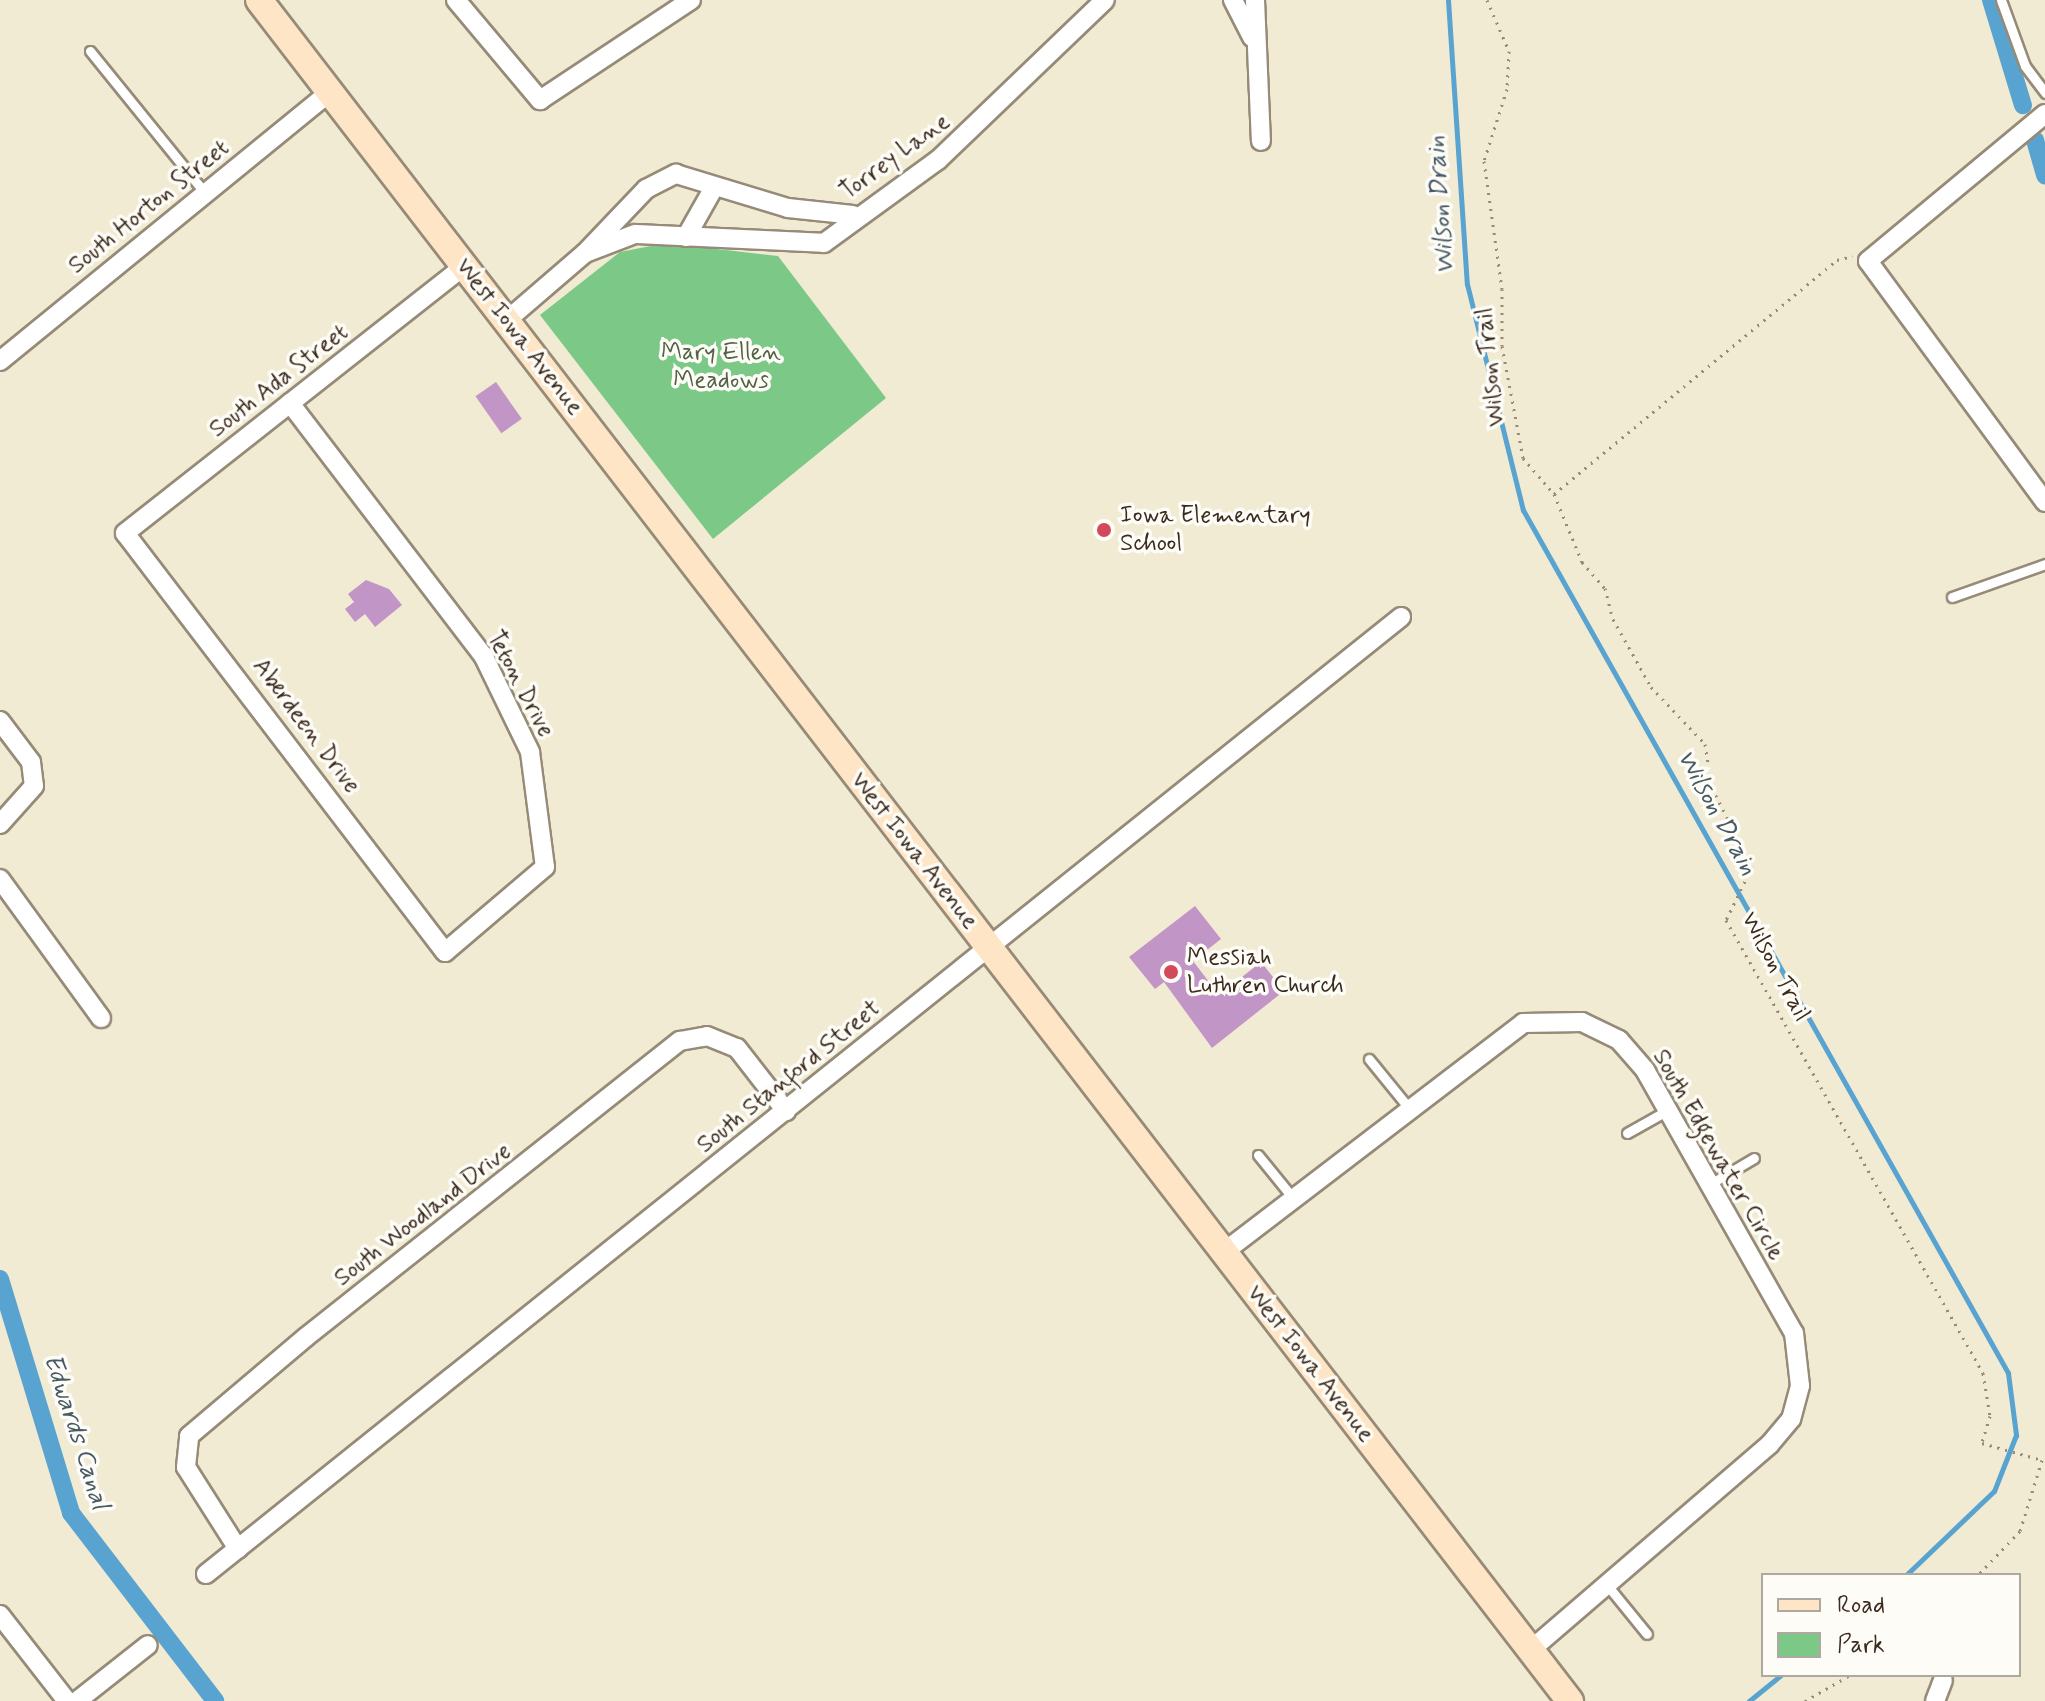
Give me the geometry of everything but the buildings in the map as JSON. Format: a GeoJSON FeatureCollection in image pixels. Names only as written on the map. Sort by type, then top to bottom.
{"type":"FeatureCollection","features":[{"type":"Feature","properties":{"kind":"street","name":"West Iowa Avenue"},"geometry":{"type":"LineString","coordinates":[[259,0],[1570,1701]]}},
{"type":"Feature","properties":{"kind":"street"},"geometry":{"type":"LineString","coordinates":[[456,0],[540,100],[691,0]]}},
{"type":"Feature","properties":{"kind":"street","name":"Torrey Lane"},"geometry":{"type":"LineString","coordinates":[[506,321],[585,253],[635,234],[824,243],[853,215],[938,160],[1105,0]]}},
{"type":"Feature","properties":{"kind":"street"},"geometry":{"type":"LineString","coordinates":[[1233,0],[1258,51]]}},
{"type":"Feature","properties":{"kind":"street"},"geometry":{"type":"LineString","coordinates":[[1255,0],[1261,141]]}},
{"type":"Feature","properties":{"kind":"street","name":"South Horton Street"},"geometry":{"type":"LineString","coordinates":[[0,361],[330,92]]}},
{"type":"Feature","properties":{"kind":"street"},"geometry":{"type":"LineString","coordinates":[[2045,114],[1868,261],[2045,502]]}},
{"type":"Feature","properties":{"kind":"street"},"geometry":{"type":"LineString","coordinates":[[585,253],[665,176],[713,189],[853,215]]}},
{"type":"Feature","properties":{"kind":"street"},"geometry":{"type":"LineString","coordinates":[[686,237],[713,189]]}},
{"type":"Feature","properties":{"kind":"street","name":"South Ada Street"},"geometry":{"type":"LineString","coordinates":[[125,533],[464,266]]}},
{"type":"Feature","properties":{"kind":"street","name":"Teton Drive"},"geometry":{"type":"LineString","coordinates":[[290,403],[483,655],[530,752],[545,867],[445,952]]}},
{"type":"Feature","properties":{"kind":"street","name":"Aberdeen Drive"},"geometry":{"type":"LineString","coordinates":[[125,533],[445,952]]}},
{"type":"Feature","properties":{"kind":"street","name":"South Stanford Street"},"geometry":{"type":"LineString","coordinates":[[206,1574],[1401,617]]}},
{"type":"Feature","properties":{"kind":"street"},"geometry":{"type":"LineString","coordinates":[[0,721],[31,762],[34,786],[0,824]]}},
{"type":"Feature","properties":{"kind":"street"},"geometry":{"type":"LineString","coordinates":[[0,879],[101,1018]]}},
{"type":"Feature","properties":{"kind":"street","name":"South Edgewater Circle"},"geometry":{"type":"LineString","coordinates":[[1224,1252],[1503,1033],[1550,1018],[1582,1022],[1619,1040],[1668,1110],[1794,1333],[1800,1386],[1791,1419],[1769,1445],[1531,1650]]}},
{"type":"Feature","properties":{"kind":"street","name":"South Woodland Drive"},"geometry":{"type":"LineString","coordinates":[[238,1549],[186,1467],[189,1436],[306,1337],[680,1041],[707,1036],[737,1048],[786,1111]]}},
{"type":"Feature","properties":{"kind":"street"},"geometry":{"type":"LineString","coordinates":[[0,1615],[67,1701]]}},
{"type":"Feature","properties":{"kind":"street"},"geometry":{"type":"LineString","coordinates":[[77,1701],[148,1645]]}},
{"type":"Feature","properties":{"kind":"street"},"geometry":{"type":"LineString","coordinates":[[1935,1701],[1943,1680]]}},
{"type":"Feature","properties":{"kind":"lane"},"geometry":{"type":"LineString","coordinates":[[2001,0],[2025,66],[2045,93]]}},
{"type":"Feature","properties":{"kind":"lane"},"geometry":{"type":"LineString","coordinates":[[90,51],[204,192]]}},
{"type":"Feature","properties":{"kind":"lane"},"geometry":{"type":"LineString","coordinates":[[1952,597],[2045,564]]}},
{"type":"Feature","properties":{"kind":"lane"},"geometry":{"type":"LineString","coordinates":[[1369,1059],[1409,1108]]}},
{"type":"Feature","properties":{"kind":"lane"},"geometry":{"type":"LineString","coordinates":[[1627,1133],[1668,1110]]}},
{"type":"Feature","properties":{"kind":"lane"},"geometry":{"type":"LineString","coordinates":[[1258,1155],[1293,1198]]}},
{"type":"Feature","properties":{"kind":"lane"},"geometry":{"type":"LineString","coordinates":[[1710,1184],[1754,1158]]}},
{"type":"Feature","properties":{"kind":"lane"},"geometry":{"type":"LineString","coordinates":[[1607,1585],[1647,1634]]}},
{"type":"Feature","properties":{"kind":"path","name":"Wilson Trail"},"geometry":{"type":"LineString","coordinates":[[1487,0],[1509,51],[1507,89],[1484,161],[1502,289],[1502,346],[1523,458],[1554,494],[1582,562],[1605,588],[1613,619],[1651,687],[1705,744],[1712,788],[1751,872],[1728,913],[1983,1373],[1990,1416],[1982,1443],[2031,1452],[2043,1459],[2020,1531],[1980,1573]]}},
{"type":"Feature","properties":{"kind":"path"},"geometry":{"type":"LineString","coordinates":[[1554,494],[1837,260],[1868,261]]}},
{"type":"Feature","properties":{"kind":"path"},"geometry":{"type":"LineString","coordinates":[[1805,1701],[1847,1677]]}},
{"type":"Feature","properties":{"kind":"green space","name":"Mary Ellen Meadows"},"geometry":{"type":"Polygon","coordinates":[[[666,243],[778,256],[886,398],[713,539],[540,315],[620,252],[666,243]]]}},
{"type":"Feature","properties":{"kind":"waterway","name":"Wilson Drain"},"geometry":{"type":"LineString","coordinates":[[1448,0],[1467,284],[1523,510],[2008,1373],[2016,1435],[1994,1491],[1908,1573]]}},
{"type":"Feature","properties":{"kind":"waterway","name":"Edwards Canal"},"geometry":{"type":"LineString","coordinates":[[1991,0],[2023,105]]}},
{"type":"Feature","properties":{"kind":"waterway","name":"Edwards Canal"},"geometry":{"type":"LineString","coordinates":[[2035,140],[2045,176]]}},
{"type":"Feature","properties":{"kind":"waterway","name":"Edwards Canal"},"geometry":{"type":"LineString","coordinates":[[0,1279],[71,1513],[215,1701]]}},
{"type":"Feature","properties":{"kind":"waterway","name":"Wilson Drain"},"geometry":{"type":"LineString","coordinates":[[1749,1701],[1779,1677]]}},
{"type":"Feature","properties":{"kind":"place","name":"Iowa Elementary School"},"geometry":{"type":"Point","coordinates":[1104,530]}},
{"type":"Feature","properties":{"kind":"place","name":"Messiah Luthren Church"},"geometry":{"type":"Point","coordinates":[1171,972]}}]}
